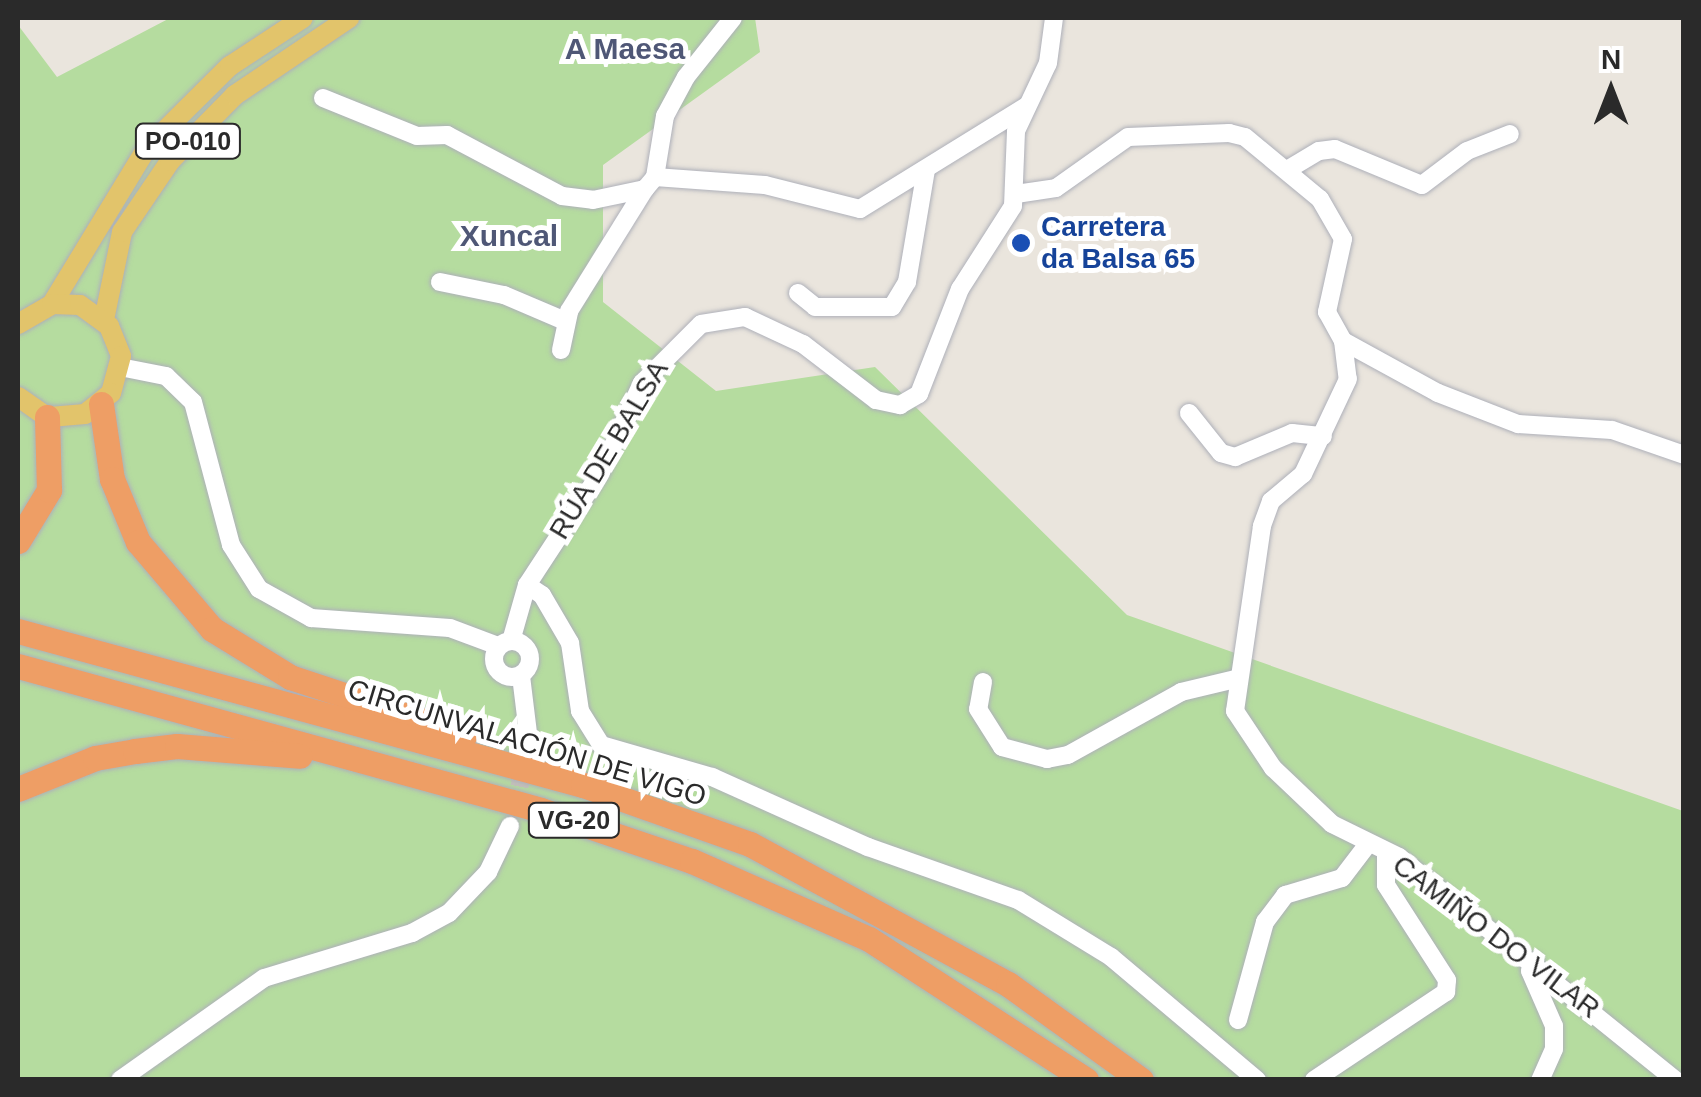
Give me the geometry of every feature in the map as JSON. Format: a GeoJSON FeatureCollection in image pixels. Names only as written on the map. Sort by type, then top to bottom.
{"type":"FeatureCollection","features":[{"type":"Feature","properties":{"kind":"highway"},"geometry":{"type":"LineString","coordinates":[[102,404],[112,480],[138,542],[212,629],[290,677],[548,759],[598,778],[626,799]]}},
{"type":"Feature","properties":{"kind":"highway"},"geometry":{"type":"LineString","coordinates":[[18,541],[49,490],[47,417]]}},
{"type":"Feature","properties":{"kind":"highway","name":"CIRCUNVALACIÓN DE VIGO"},"geometry":{"type":"LineString","coordinates":[[18,631],[626,799],[750,844],[905,922],[1036,1002],[1141,1080]]}},
{"type":"Feature","properties":{"kind":"highway","name":"VG-20"},"geometry":{"type":"LineString","coordinates":[[18,666],[592,826],[778,895],[947,984],[1086,1080]]}},
{"type":"Feature","properties":{"kind":"highway"},"geometry":{"type":"LineString","coordinates":[[18,789],[95,758],[135,750],[341,754]]}},
{"type":"Feature","properties":{"kind":"main road","name":"PO-010"},"geometry":{"type":"LineString","coordinates":[[52,304],[147,148],[230,66],[302,18]]}},
{"type":"Feature","properties":{"kind":"main road","name":"PO-010"},"geometry":{"type":"LineString","coordinates":[[104,320],[122,232],[170,160],[235,95],[349,18]]}},
{"type":"Feature","properties":{"kind":"main road"},"geometry":{"type":"LineString","coordinates":[[18,324],[52,304],[80,305],[104,320],[119,345],[120,367],[102,404],[85,414],[47,417],[18,398]]}},
{"type":"Feature","properties":{"kind":"street"},"geometry":{"type":"LineString","coordinates":[[560,350],[565,320],[650,183],[666,116],[686,77],[733,18]]}},
{"type":"Feature","properties":{"kind":"street"},"geometry":{"type":"LineString","coordinates":[[1016,194],[1015,141],[1048,62],[1054,18]]}},
{"type":"Feature","properties":{"kind":"street"},"geometry":{"type":"LineString","coordinates":[[322,98],[417,136],[447,135],[562,196],[593,200],[650,183],[765,185],[860,208],[1027,106]]}},
{"type":"Feature","properties":{"kind":"street","name":"CAMIÑO DO VILAR"},"geometry":{"type":"LineString","coordinates":[[1016,194],[1056,188],[1112,146],[1146,132],[1245,137],[1320,199],[1343,239],[1327,312],[1343,342],[1348,379],[1302,474],[1271,501],[1266,513],[1235,679],[1235,711],[1274,768],[1332,824],[1386,853],[1535,961],[1675,1080]]}},
{"type":"Feature","properties":{"kind":"street"},"geometry":{"type":"LineString","coordinates":[[1287,170],[1319,150],[1335,150],[1422,185],[1467,151],[1510,134]]}},
{"type":"Feature","properties":{"kind":"street"},"geometry":{"type":"LineString","coordinates":[[798,293],[814,307],[892,307],[906,282],[926,170]]}},
{"type":"Feature","properties":{"kind":"street","name":"RÚA DE BALSA"},"geometry":{"type":"LineString","coordinates":[[505,644],[527,584],[601,472],[642,383],[688,332],[717,318],[745,317],[803,344],[876,400],[908,402],[927,382],[960,290],[1016,194]]}},
{"type":"Feature","properties":{"kind":"street"},"geometry":{"type":"LineString","coordinates":[[440,282],[504,295],[565,320]]}},
{"type":"Feature","properties":{"kind":"street"},"geometry":{"type":"LineString","coordinates":[[1343,342],[1438,393],[1518,424],[1612,430],[1684,454]]}},
{"type":"Feature","properties":{"kind":"street"},"geometry":{"type":"LineString","coordinates":[[120,367],[166,376],[193,402],[225,529],[259,589],[311,618],[450,628],[505,644],[530,656],[520,676],[530,741]]}},
{"type":"Feature","properties":{"kind":"street"},"geometry":{"type":"LineString","coordinates":[[1189,413],[1221,453],[1235,457],[1292,434],[1323,436]]}},
{"type":"Feature","properties":{"kind":"street"},"geometry":{"type":"LineString","coordinates":[[527,584],[542,595],[570,643],[580,711],[601,745],[712,777],[868,847],[1018,900],[1111,958],[1257,1080]]}},
{"type":"Feature","properties":{"kind":"street"},"geometry":{"type":"LineString","coordinates":[[505,644],[497,671],[520,676]]}},
{"type":"Feature","properties":{"kind":"street"},"geometry":{"type":"LineString","coordinates":[[984,682],[978,709],[1002,747],[1046,758],[1068,755],[1181,692],[1235,679]]}},
{"type":"Feature","properties":{"kind":"street"},"geometry":{"type":"LineString","coordinates":[[120,1080],[264,978],[412,934],[449,914],[488,872],[510,826]]}},
{"type":"Feature","properties":{"kind":"street"},"geometry":{"type":"LineString","coordinates":[[1238,1020],[1266,922],[1284,895],[1342,878],[1368,844]]}},
{"type":"Feature","properties":{"kind":"street"},"geometry":{"type":"LineString","coordinates":[[1314,1080],[1446,992],[1446,980],[1386,886],[1386,853]]}},
{"type":"Feature","properties":{"kind":"street"},"geometry":{"type":"LineString","coordinates":[[1535,961],[1530,971],[1554,1026],[1554,1048],[1540,1080]]}},
{"type":"Feature","properties":{"kind":"green space"},"geometry":{"type":"Polygon","coordinates":[[[170,18],[755,18],[760,52],[603,165],[603,302],[716,391],[875,367],[1127,615],[1683,811],[1683,1079],[18,1079],[18,25],[57,77],[170,18]]]}},
{"type":"Feature","properties":{"kind":"tunnel"},"geometry":{"type":"LineString","coordinates":[[514,813],[529,741]]}},
{"type":"Feature","properties":{"kind":"place","name":"Carretera da Balsa 65"},"geometry":{"type":"Point","coordinates":[1021,243]}},
{"type":"Feature","properties":{"kind":"district","name":"A Maesa"},"geometry":{"type":"Point","coordinates":[625,49]}},
{"type":"Feature","properties":{"kind":"district","name":"Xuncal"},"geometry":{"type":"Point","coordinates":[509,236]}}]}
